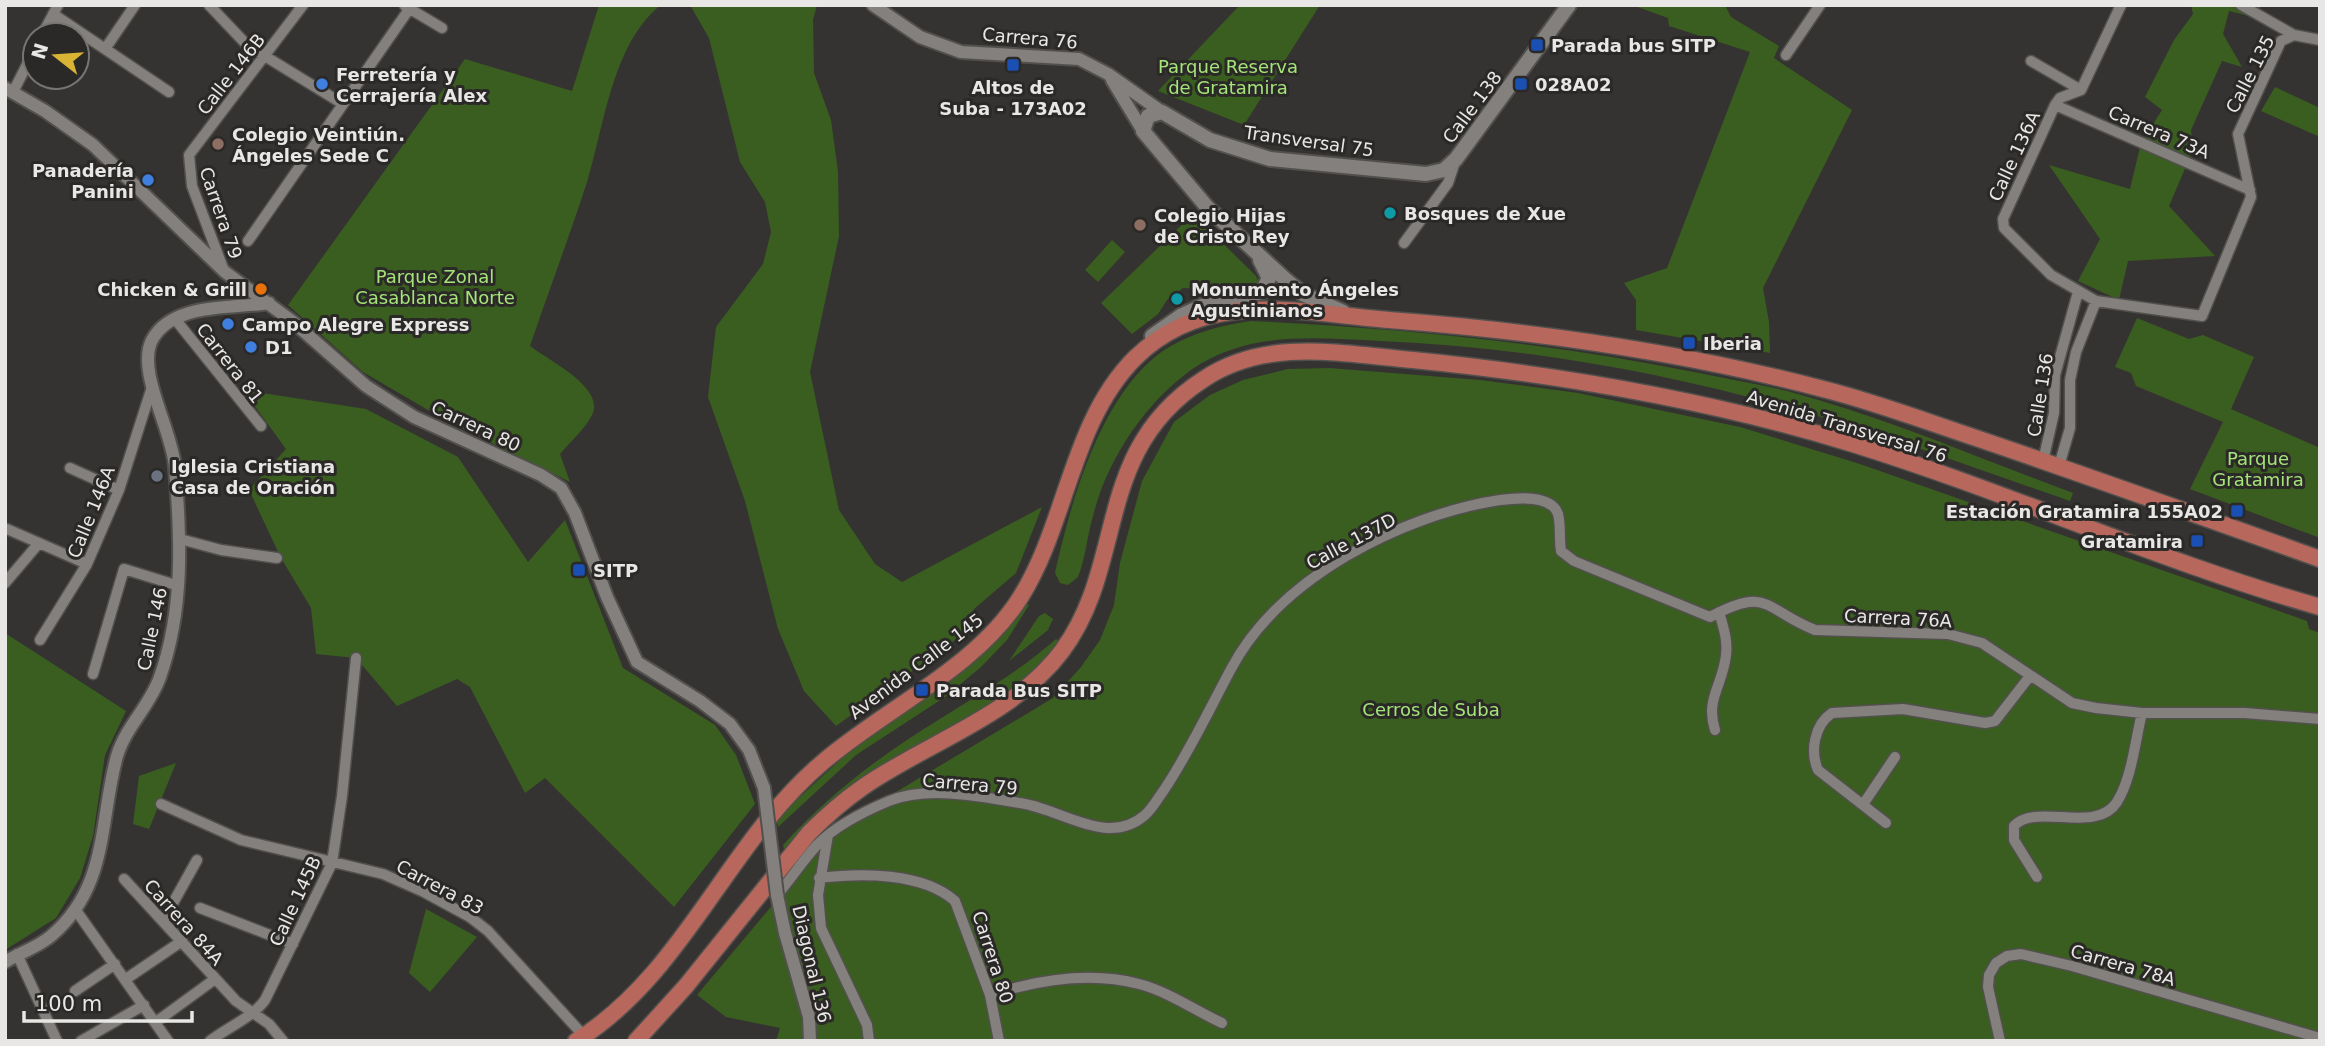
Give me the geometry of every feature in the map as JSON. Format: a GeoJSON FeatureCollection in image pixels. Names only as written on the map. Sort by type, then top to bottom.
{"type":"FeatureCollection","features":[{"type":"Feature","properties":{"kind":"main road"},"geometry":{"type":"LineString","coordinates":[[1552,32],[1571,5]]}},
{"type":"Feature","properties":{"kind":"main road","name":"Calle 138"},"geometry":{"type":"LineString","coordinates":[[1456,159],[1552,32],[1578,5]]}},
{"type":"Feature","properties":{"kind":"main road"},"geometry":{"type":"LineString","coordinates":[[1162,112],[1148,116],[1143,131],[1207,207],[1303,294],[1336,311],[1361,318]]}},
{"type":"Feature","properties":{"kind":"main road","name":"Transversal 75"},"geometry":{"type":"LineString","coordinates":[[1162,112],[1210,140],[1270,159],[1426,174],[1444,170],[1456,159]]}},
{"type":"Feature","properties":{"kind":"main road"},"geometry":{"type":"LineString","coordinates":[[1132,360],[1152,336],[1182,315],[1217,301],[1255,295],[1268,286],[1267,270],[1241,237]]}},
{"type":"Feature","properties":{"kind":"main road","name":"Avenida Calle 145"},"geometry":{"type":"LineString","coordinates":[[580,1038],[614,1016],[659,970],[733,866],[789,795],[820,764],[944,673],[1003,623],[1036,570],[1096,418],[1108,394],[1132,360],[1174,329],[1228,310],[1260,307],[1361,318]]}},
{"type":"Feature","properties":{"kind":"main road","name":"Avenida Transversal 76"},"geometry":{"type":"LineString","coordinates":[[1361,318],[1585,341],[1753,372],[1829,390],[2051,463],[2320,559]]}},
{"type":"Feature","properties":{"kind":"main road","name":"Avenida Transversal 76"},"geometry":{"type":"LineString","coordinates":[[656,1020],[784,862],[832,810],[866,785],[992,711],[1047,670],[1070,639],[1084,612],[1129,466],[1143,440],[1168,408],[1201,380],[1236,362],[1279,351],[1347,354],[1497,368],[1671,397],[1785,425],[1858,446],[2320,607]]}},
{"type":"Feature","properties":{"kind":"main road"},"geometry":{"type":"LineString","coordinates":[[628,1041],[656,1020]]}},
{"type":"Feature","properties":{"kind":"main road"},"geometry":{"type":"LineString","coordinates":[[636,1041],[656,1020]]}},
{"type":"Feature","properties":{"kind":"street"},"geometry":{"type":"LineString","coordinates":[[104,49],[135,5]]}},
{"type":"Feature","properties":{"kind":"street"},"geometry":{"type":"LineString","coordinates":[[209,5],[247,45],[264,58],[343,104]]}},
{"type":"Feature","properties":{"kind":"street","name":"Calle 146B"},"geometry":{"type":"LineString","coordinates":[[188,164],[195,145],[303,5]]}},
{"type":"Feature","properties":{"kind":"street","name":"Carrera 76"},"geometry":{"type":"LineString","coordinates":[[873,5],[901,26],[949,49],[983,54],[1060,56],[1079,59],[1108,74]]}},
{"type":"Feature","properties":{"kind":"street"},"geometry":{"type":"LineString","coordinates":[[1786,55],[1820,5]]}},
{"type":"Feature","properties":{"kind":"street"},"geometry":{"type":"LineString","coordinates":[[2031,61],[2081,90],[2121,5]]}},
{"type":"Feature","properties":{"kind":"street"},"geometry":{"type":"LineString","coordinates":[[2241,5],[2294,35]]}},
{"type":"Feature","properties":{"kind":"street"},"geometry":{"type":"LineString","coordinates":[[248,241],[408,6],[442,28]]}},
{"type":"Feature","properties":{"kind":"street"},"geometry":{"type":"LineString","coordinates":[[55,10],[104,49],[169,92]]}},
{"type":"Feature","properties":{"kind":"street","name":"Calle 135"},"geometry":{"type":"LineString","coordinates":[[2096,300],[2203,316],[2249,204],[2250,190],[2238,134],[2281,41],[2294,35],[2320,40]]}},
{"type":"Feature","properties":{"kind":"street"},"geometry":{"type":"LineString","coordinates":[[9,90],[21,71]]}},
{"type":"Feature","properties":{"kind":"street"},"geometry":{"type":"LineString","coordinates":[[1108,74],[1143,131]]}},
{"type":"Feature","properties":{"kind":"street","name":"Transversal 75"},"geometry":{"type":"LineString","coordinates":[[1108,74],[1162,112]]}},
{"type":"Feature","properties":{"kind":"street","name":"Carrera 80"},"geometry":{"type":"LineString","coordinates":[[9,90],[93,145],[225,272],[269,303],[348,372],[382,397],[414,417],[541,475],[561,488],[575,513],[607,597],[636,662],[700,701],[730,724],[749,750],[764,788],[779,899]]}},
{"type":"Feature","properties":{"kind":"street","name":"Calle 136A"},"geometry":{"type":"LineString","coordinates":[[2078,292],[2051,275],[2004,228],[2003,219],[2055,105],[2060,97],[2081,90]]}},
{"type":"Feature","properties":{"kind":"street","name":"Carrera 73A"},"geometry":{"type":"LineString","coordinates":[[2055,105],[2250,190]]}},
{"type":"Feature","properties":{"kind":"street","name":"Calle 138"},"geometry":{"type":"LineString","coordinates":[[1404,243],[1448,183],[1456,159]]}},
{"type":"Feature","properties":{"kind":"street","name":"Carrera 79"},"geometry":{"type":"LineString","coordinates":[[188,164],[213,246],[225,272]]}},
{"type":"Feature","properties":{"kind":"street"},"geometry":{"type":"LineString","coordinates":[[2078,292],[2096,300]]}},
{"type":"Feature","properties":{"kind":"street","name":"Calle 136"},"geometry":{"type":"LineString","coordinates":[[2051,463],[2053,387],[2078,292]]}},
{"type":"Feature","properties":{"kind":"street","name":"Calle 136"},"geometry":{"type":"LineString","coordinates":[[2051,463],[2070,428],[2070,380],[2076,352],[2096,300]]}},
{"type":"Feature","properties":{"kind":"street"},"geometry":{"type":"LineString","coordinates":[[175,319],[208,310],[269,303]]}},
{"type":"Feature","properties":{"kind":"street","name":"Calle 146"},"geometry":{"type":"LineString","coordinates":[[5,962],[48,939],[75,909],[100,858],[115,767],[125,735],[153,694],[160,678],[179,586],[180,539],[172,446],[152,387],[146,359],[158,331],[175,319]]}},
{"type":"Feature","properties":{"kind":"street","name":"Carrera 81"},"geometry":{"type":"LineString","coordinates":[[175,319],[261,426]]}},
{"type":"Feature","properties":{"kind":"street"},"geometry":{"type":"LineString","coordinates":[[2063,346],[2076,352]]}},
{"type":"Feature","properties":{"kind":"street","name":"Calle 146A"},"geometry":{"type":"LineString","coordinates":[[40,640],[88,564],[119,490],[152,387]]}},
{"type":"Feature","properties":{"kind":"street"},"geometry":{"type":"LineString","coordinates":[[70,468],[119,490]]}},
{"type":"Feature","properties":{"kind":"street","name":"Calle 137D"},"geometry":{"type":"LineString","coordinates":[[1148,813],[1182,762],[1252,634],[1309,580],[1357,552],[1444,513],[1514,498],[1539,500],[1551,505],[1557,513]]}},
{"type":"Feature","properties":{"kind":"street","name":"Carrera 76A"},"geometry":{"type":"LineString","coordinates":[[1557,513],[1561,551],[1574,561],[1710,617],[1742,601],[1757,599],[1774,605],[1794,622],[1815,630],[1948,634],[1982,642],[2072,703],[2142,713],[2245,713],[2320,719]]}},
{"type":"Feature","properties":{"kind":"street"},"geometry":{"type":"LineString","coordinates":[[7,529],[88,564]]}},
{"type":"Feature","properties":{"kind":"street"},"geometry":{"type":"LineString","coordinates":[[180,539],[221,550],[277,558]]}},
{"type":"Feature","properties":{"kind":"street"},"geometry":{"type":"LineString","coordinates":[[5,583],[38,543]]}},
{"type":"Feature","properties":{"kind":"street"},"geometry":{"type":"LineString","coordinates":[[93,674],[124,569],[179,586]]}},
{"type":"Feature","properties":{"kind":"street"},"geometry":{"type":"LineString","coordinates":[[1716,730],[1710,713],[1726,660],[1727,640],[1719,612]]}},
{"type":"Feature","properties":{"kind":"street","name":"Calle 145B"},"geometry":{"type":"LineString","coordinates":[[210,1041],[237,1021],[254,1013],[265,1000],[331,863],[342,796],[356,658]]}},
{"type":"Feature","properties":{"kind":"street"},"geometry":{"type":"LineString","coordinates":[[1886,822],[1818,770],[1814,760],[1817,730],[1824,718],[1832,713],[1903,709],[1985,723],[1995,721],[2030,676]]}},
{"type":"Feature","properties":{"kind":"street"},"geometry":{"type":"LineString","coordinates":[[2037,877],[2014,840],[2014,826],[2019,821],[2091,817],[2110,811],[2123,792],[2142,713]]}},
{"type":"Feature","properties":{"kind":"street"},"geometry":{"type":"LineString","coordinates":[[1864,803],[1895,757]]}},
{"type":"Feature","properties":{"kind":"street","name":"Carrera 79"},"geometry":{"type":"LineString","coordinates":[[779,899],[790,881],[828,835],[888,801],[906,796],[946,794],[1027,805],[1105,828],[1126,826],[1148,813]]}},
{"type":"Feature","properties":{"kind":"street","name":"Carrera 83"},"geometry":{"type":"LineString","coordinates":[[161,804],[241,840],[383,874],[470,917],[516,961],[580,1038]]}},
{"type":"Feature","properties":{"kind":"street"},"geometry":{"type":"LineString","coordinates":[[828,835],[819,878],[817,906],[821,928],[867,1025],[869,1041]]}},
{"type":"Feature","properties":{"kind":"street"},"geometry":{"type":"LineString","coordinates":[[163,921],[197,860]]}},
{"type":"Feature","properties":{"kind":"street","name":"Carrera 80"},"geometry":{"type":"LineString","coordinates":[[819,878],[853,874],[924,883],[943,890],[955,901],[990,995],[999,1041]]}},
{"type":"Feature","properties":{"kind":"street","name":"Carrera 84A"},"geometry":{"type":"LineString","coordinates":[[124,879],[236,1001],[254,1013],[284,1041]]}},
{"type":"Feature","properties":{"kind":"street","name":"Diagonal 136"},"geometry":{"type":"LineString","coordinates":[[779,899],[785,933],[809,1017],[810,1041]]}},
{"type":"Feature","properties":{"kind":"street"},"geometry":{"type":"LineString","coordinates":[[200,908],[293,944]]}},
{"type":"Feature","properties":{"kind":"street"},"geometry":{"type":"LineString","coordinates":[[75,909],[168,1041]]}},
{"type":"Feature","properties":{"kind":"street"},"geometry":{"type":"LineString","coordinates":[[126,979],[182,941]]}},
{"type":"Feature","properties":{"kind":"street"},"geometry":{"type":"LineString","coordinates":[[17,954],[57,1041]]}},
{"type":"Feature","properties":{"kind":"street","name":"Carrera 78A"},"geometry":{"type":"LineString","coordinates":[[2000,1041],[1988,987],[1989,975],[1996,963],[2007,956],[2021,954],[2320,1038]]}},
{"type":"Feature","properties":{"kind":"street"},"geometry":{"type":"LineString","coordinates":[[75,991],[115,964]]}},
{"type":"Feature","properties":{"kind":"street"},"geometry":{"type":"LineString","coordinates":[[990,995],[1028,983],[1086,977],[1139,984],[1222,1023]]}},
{"type":"Feature","properties":{"kind":"street"},"geometry":{"type":"LineString","coordinates":[[156,1022],[215,979]]}},
{"type":"Feature","properties":{"kind":"street"},"geometry":{"type":"LineString","coordinates":[[81,1041],[144,1005]]}},
{"type":"Feature","properties":{"kind":"green space","name":"Parque Zonal Casablanca Norte"},"geometry":{"type":"Polygon","coordinates":[[[599,5],[661,5],[645,21],[621,62],[605,110],[588,179],[530,346],[583,385],[591,395],[594,405],[589,420],[560,454],[570,482],[440,417],[363,372],[288,305],[465,59],[572,91],[599,5]]]}},
{"type":"Feature","properties":{"kind":"green space"},"geometry":{"type":"Polygon","coordinates":[[[690,5],[817,5],[813,20],[814,73],[831,120],[838,172],[839,236],[810,372],[839,510],[875,564],[902,582],[1042,507],[1016,573],[974,609],[969,630],[836,726],[804,691],[778,629],[745,501],[708,397],[716,327],[763,264],[771,232],[765,202],[740,162],[709,38],[690,5]]]}},
{"type":"Feature","properties":{"kind":"green space","name":"Parque Reserva de Gratamira"},"geometry":{"type":"Polygon","coordinates":[[[1240,5],[1320,5],[1244,125],[1158,91],[1240,5]]]}},
{"type":"Feature","properties":{"kind":"green space"},"geometry":{"type":"Polygon","coordinates":[[[1632,5],[1725,5],[1731,17],[1779,46],[1774,58],[1852,110],[1763,288],[1769,322],[1770,353],[1636,330],[1636,300],[1624,283],[1667,268],[1750,52],[1669,26],[1668,18],[1632,5]]]}},
{"type":"Feature","properties":{"kind":"green space"},"geometry":{"type":"Polygon","coordinates":[[[2191,5],[2260,5],[2261,19],[2229,11],[2223,34],[2242,67],[2222,61],[2191,130],[2193,150],[2169,206],[2215,256],[2128,261],[2119,300],[2078,281],[2100,239],[2049,165],[2130,189],[2141,143],[2162,110],[2145,97],[2174,40],[2193,14],[2191,5]]]}},
{"type":"Feature","properties":{"kind":"green space"},"geometry":{"type":"Polygon","coordinates":[[[2275,87],[2320,108],[2320,137],[2261,111],[2275,87]]]}},
{"type":"Feature","properties":{"kind":"green space"},"geometry":{"type":"Polygon","coordinates":[[[1193,214],[1256,276],[1259,283],[1222,290],[1183,288],[1167,300],[1158,314],[1132,334],[1101,303],[1193,214]]]}},
{"type":"Feature","properties":{"kind":"green space"},"geometry":{"type":"Polygon","coordinates":[[[1112,240],[1125,252],[1098,282],[1085,270],[1112,240]]]}},
{"type":"Feature","properties":{"kind":"green space","name":"Parque Gratamira"},"geometry":{"type":"Polygon","coordinates":[[[2137,318],[2189,339],[2203,335],[2254,357],[2231,409],[2320,448],[2320,538],[2190,489],[2223,422],[2136,386],[2131,373],[2115,367],[2137,318]]]}},
{"type":"Feature","properties":{"kind":"green space"},"geometry":{"type":"Polygon","coordinates":[[[1251,321],[1363,328],[1532,345],[1643,362],[1765,386],[1860,413],[2073,493],[2070,501],[1840,423],[1650,374],[1489,349],[1356,340],[1283,339],[1235,348],[1213,357],[1191,370],[1158,399],[1130,435],[1108,474],[1099,495],[1078,577],[1068,585],[1060,583],[1055,573],[1080,481],[1093,448],[1125,389],[1146,366],[1169,347],[1209,330],[1251,321]]]}},
{"type":"Feature","properties":{"kind":"green space","name":"Cerros de Suba"},"geometry":{"type":"Polygon","coordinates":[[[1329,368],[1480,380],[1578,393],[1740,427],[1860,464],[2307,621],[2309,629],[2320,633],[2320,1041],[776,1041],[780,1028],[726,1017],[697,995],[821,847],[871,807],[1053,698],[1081,667],[1100,640],[1114,605],[1120,563],[1142,481],[1174,422],[1210,395],[1243,380],[1288,369],[1329,368]]]}},
{"type":"Feature","properties":{"kind":"green space"},"geometry":{"type":"Polygon","coordinates":[[[243,390],[366,409],[458,457],[528,562],[565,520],[623,668],[715,725],[736,755],[755,804],[674,907],[545,778],[525,793],[470,687],[457,679],[397,706],[356,658],[316,654],[311,608],[281,558],[249,490],[286,449],[243,390]]]}},
{"type":"Feature","properties":{"kind":"green space"},"geometry":{"type":"Polygon","coordinates":[[[1024,603],[1029,605],[1007,640],[981,667],[945,697],[856,755],[778,827],[777,818],[850,751],[973,660],[1001,636],[1024,603]]]}},
{"type":"Feature","properties":{"kind":"green space"},"geometry":{"type":"Polygon","coordinates":[[[1045,613],[1053,619],[1048,630],[1009,661],[1039,616],[1045,613]]]}},
{"type":"Feature","properties":{"kind":"green space"},"geometry":{"type":"Polygon","coordinates":[[[5,633],[126,711],[105,755],[93,836],[80,878],[56,918],[5,950],[5,633]]]}},
{"type":"Feature","properties":{"kind":"green space"},"geometry":{"type":"Polygon","coordinates":[[[1056,639],[1061,643],[1010,693],[807,825],[784,849],[783,845],[797,830],[859,774],[1003,679],[1056,639]]]}},
{"type":"Feature","properties":{"kind":"green space"},"geometry":{"type":"Polygon","coordinates":[[[176,763],[149,829],[133,824],[139,776],[176,763]]]}},
{"type":"Feature","properties":{"kind":"green space"},"geometry":{"type":"Polygon","coordinates":[[[426,909],[477,937],[430,992],[409,973],[426,909]]]}},
{"type":"Feature","properties":{"kind":"place","name":"Parada bus SITP"},"geometry":{"type":"Point","coordinates":[1537,45]}},
{"type":"Feature","properties":{"kind":"place","name":"Altos de Suba - 173A02"},"geometry":{"type":"Point","coordinates":[1013,65]}},
{"type":"Feature","properties":{"kind":"place","name":"Ferretería y Cerrajería Alex"},"geometry":{"type":"Point","coordinates":[322,84]}},
{"type":"Feature","properties":{"kind":"place","name":"028A02"},"geometry":{"type":"Point","coordinates":[1521,84]}},
{"type":"Feature","properties":{"kind":"place","name":"Colegio Veintiún. Ángeles Sede C"},"geometry":{"type":"Point","coordinates":[218,144]}},
{"type":"Feature","properties":{"kind":"place","name":"Panadería Panini"},"geometry":{"type":"Point","coordinates":[148,180]}},
{"type":"Feature","properties":{"kind":"place","name":"Bosques de Xue"},"geometry":{"type":"Point","coordinates":[1390,213]}},
{"type":"Feature","properties":{"kind":"place","name":"Colegio Hijas de Cristo Rey"},"geometry":{"type":"Point","coordinates":[1140,225]}},
{"type":"Feature","properties":{"kind":"place","name":"Chicken & Grill"},"geometry":{"type":"Point","coordinates":[261,289]}},
{"type":"Feature","properties":{"kind":"place","name":"Monumento Ángeles Agustinianos"},"geometry":{"type":"Point","coordinates":[1177,299]}},
{"type":"Feature","properties":{"kind":"place","name":"Campo Alegre Express"},"geometry":{"type":"Point","coordinates":[228,324]}},
{"type":"Feature","properties":{"kind":"place","name":"Iberia"},"geometry":{"type":"Point","coordinates":[1689,343]}},
{"type":"Feature","properties":{"kind":"place","name":"D1"},"geometry":{"type":"Point","coordinates":[251,347]}},
{"type":"Feature","properties":{"kind":"place","name":"Iglesia Cristiana Casa de Oración"},"geometry":{"type":"Point","coordinates":[157,476]}},
{"type":"Feature","properties":{"kind":"place","name":"Estación Gratamira 155A02"},"geometry":{"type":"Point","coordinates":[2237,511]}},
{"type":"Feature","properties":{"kind":"place","name":"Gratamira"},"geometry":{"type":"Point","coordinates":[2197,541]}},
{"type":"Feature","properties":{"kind":"place","name":"SITP"},"geometry":{"type":"Point","coordinates":[579,570]}},
{"type":"Feature","properties":{"kind":"place","name":"Parada Bus SITP"},"geometry":{"type":"Point","coordinates":[922,690]}}]}
